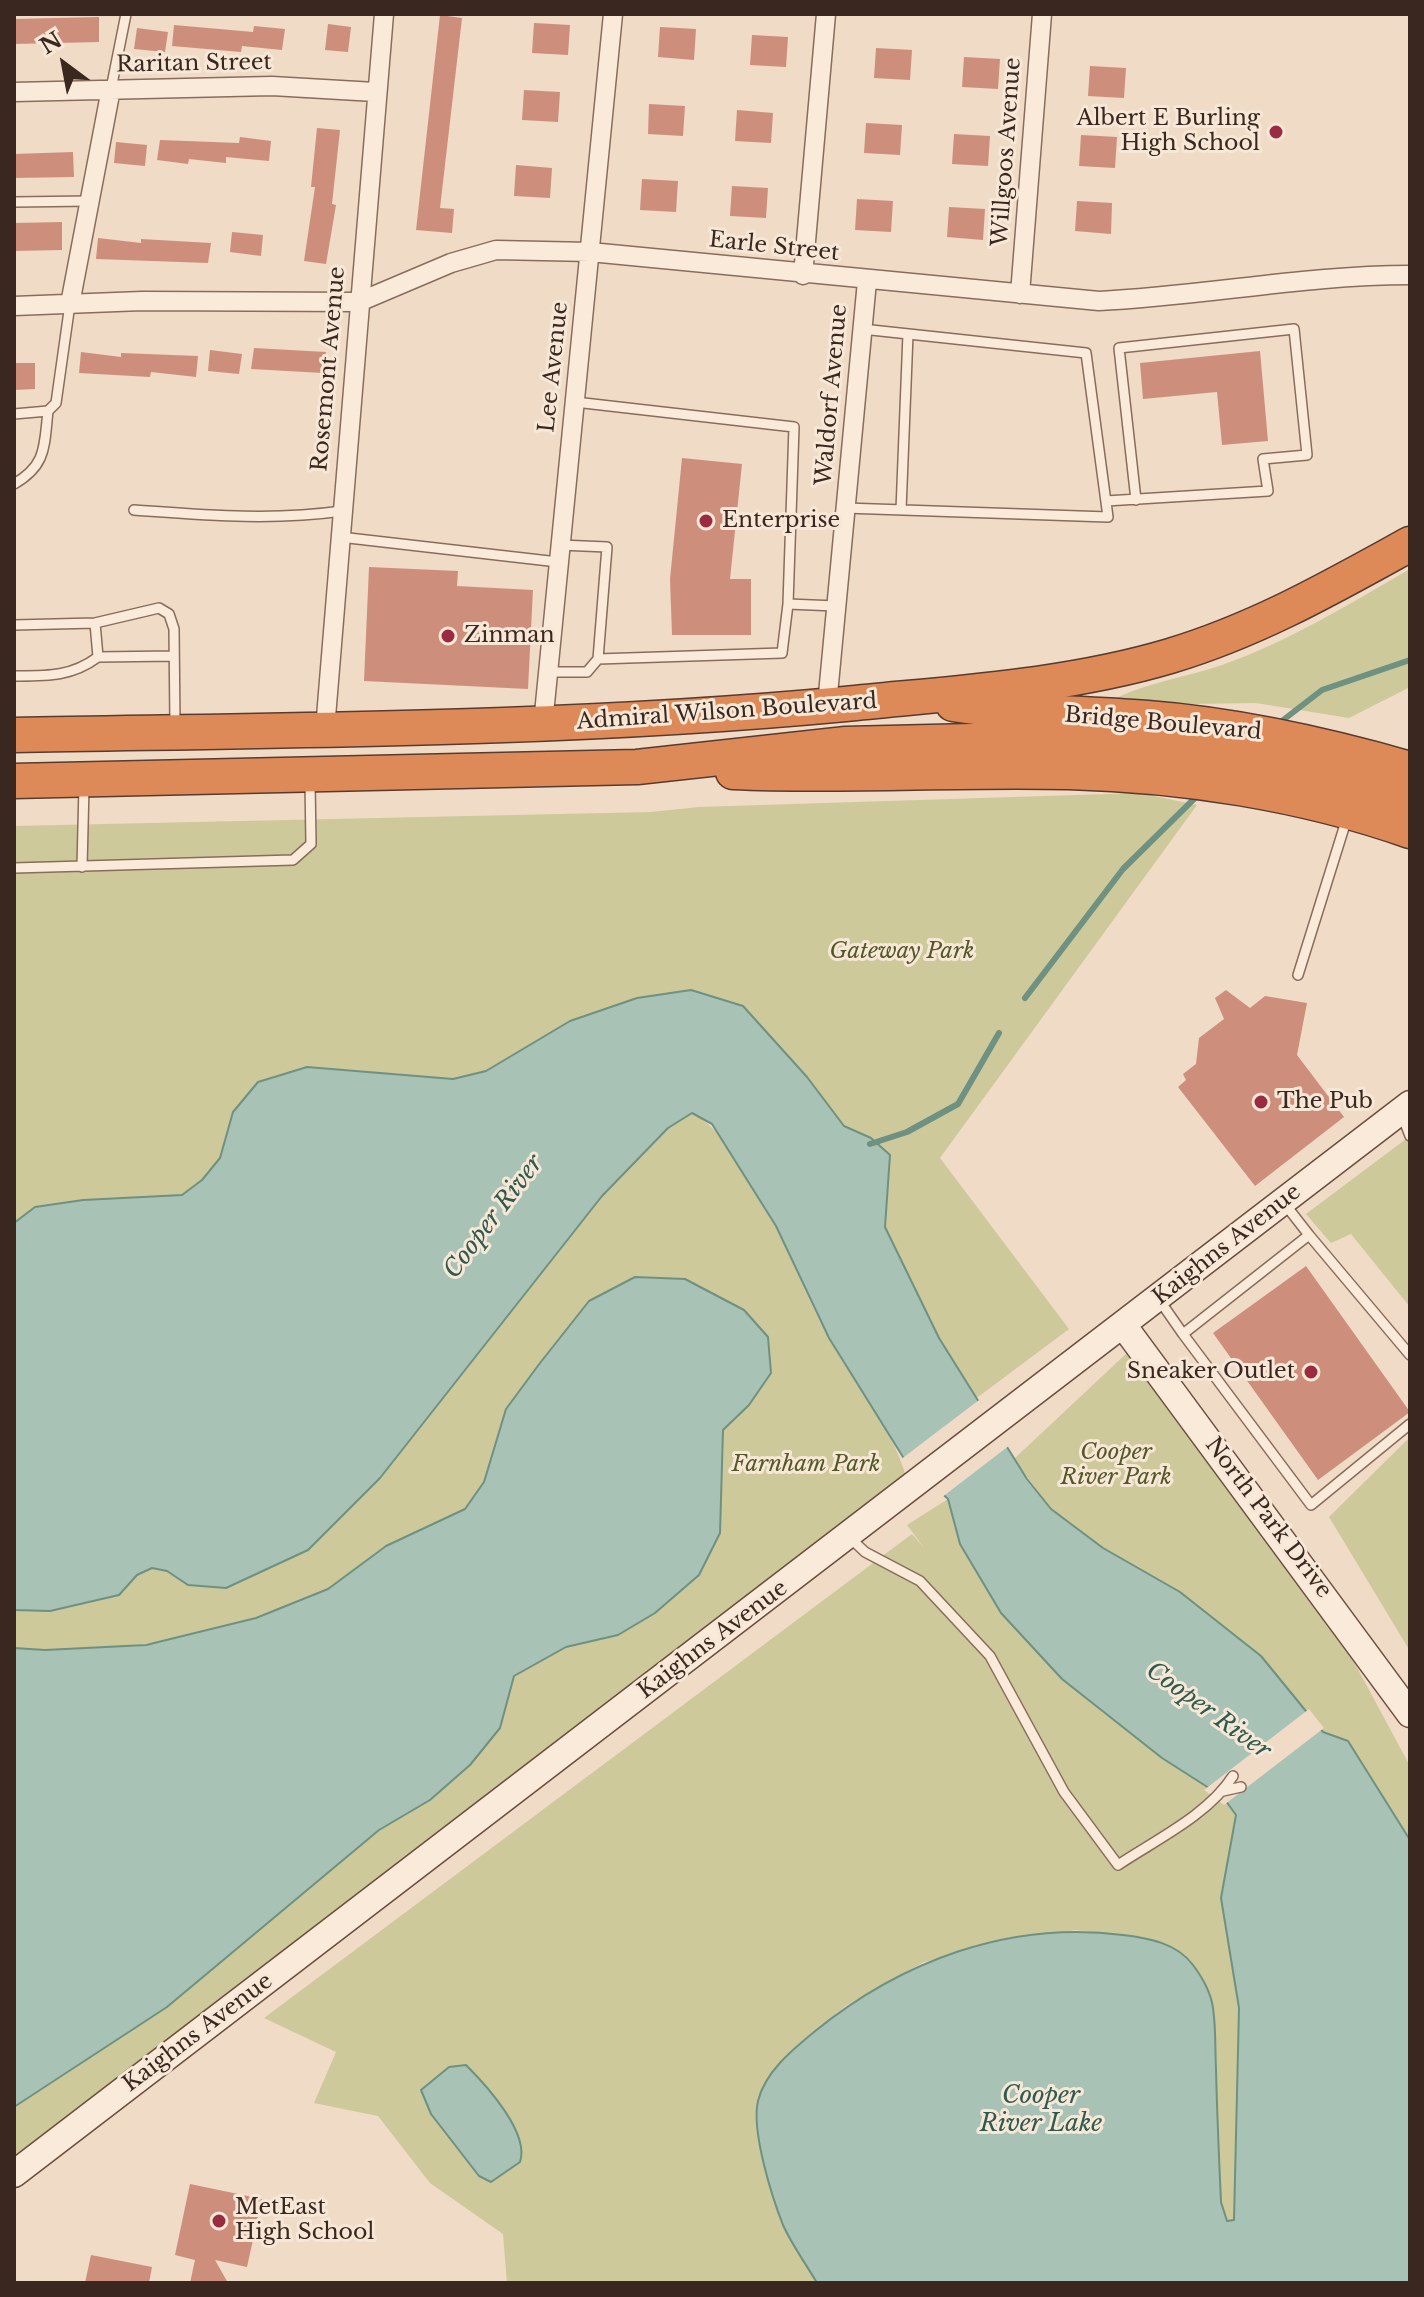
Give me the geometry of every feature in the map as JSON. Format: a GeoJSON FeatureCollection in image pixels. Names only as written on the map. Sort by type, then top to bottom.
{"type":"FeatureCollection","features":[{"type":"Feature","properties":{"kind":"highway"},"geometry":{"type":"LineString","coordinates":[[1346,580],[1410,524]]}},
{"type":"Feature","properties":{"kind":"highway","name":"Admiral Wilson Boulevard"},"geometry":{"type":"LineString","coordinates":[[14,735],[543,724],[683,718],[913,697],[1099,673],[1167,657],[1270,620],[1410,544]]}},
{"type":"Feature","properties":{"kind":"highway","name":"Bridge Boulevard"},"geometry":{"type":"LineString","coordinates":[[913,697],[1005,712],[1097,714],[1242,729],[1283,735],[1410,769]]}},
{"type":"Feature","properties":{"kind":"highway","name":"Admiral Wilson Boulevard"},"geometry":{"type":"LineString","coordinates":[[14,781],[637,767],[804,747],[988,738],[1092,740],[1214,752],[1257,776],[1337,775],[1410,796]]}},
{"type":"Feature","properties":{"kind":"highway"},"geometry":{"type":"LineString","coordinates":[[637,767],[804,775],[1068,772],[1182,781],[1257,776],[1348,813],[1410,831]]}},
{"type":"Feature","properties":{"kind":"main road","name":"Kaighns Avenue"},"geometry":{"type":"LineString","coordinates":[[14,2174],[1406,1108]]}},
{"type":"Feature","properties":{"kind":"main road","name":"North Park Drive"},"geometry":{"type":"LineString","coordinates":[[1123,1325],[1410,1714]]}},
{"type":"Feature","properties":{"kind":"street","name":"Rosemont Avenue"},"geometry":{"type":"LineString","coordinates":[[325,729],[375,92],[384,14]]}},
{"type":"Feature","properties":{"kind":"street","name":"Lee Avenue"},"geometry":{"type":"LineString","coordinates":[[543,724],[613,14]]}},
{"type":"Feature","properties":{"kind":"street"},"geometry":{"type":"LineString","coordinates":[[803,275],[826,14]]}},
{"type":"Feature","properties":{"kind":"street","name":"Willgoos Avenue"},"geometry":{"type":"LineString","coordinates":[[1020,294],[1042,14]]}},
{"type":"Feature","properties":{"kind":"street","name":"Raritan Street"},"geometry":{"type":"LineString","coordinates":[[14,92],[272,86],[375,92]]}},
{"type":"Feature","properties":{"kind":"street"},"geometry":{"type":"LineString","coordinates":[[70,304],[111,89]]}},
{"type":"Feature","properties":{"kind":"street","name":"Earle Street"},"geometry":{"type":"LineString","coordinates":[[14,306],[142,301],[359,302],[451,263],[496,250],[590,252],[803,275],[1099,301],[1173,297],[1355,275],[1410,275]]}},
{"type":"Feature","properties":{"kind":"street","name":"Waldorf Avenue"},"geometry":{"type":"LineString","coordinates":[[827,705],[867,281]]}},
{"type":"Feature","properties":{"kind":"lane"},"geometry":{"type":"LineString","coordinates":[[111,89],[126,14]]}},
{"type":"Feature","properties":{"kind":"lane"},"geometry":{"type":"LineString","coordinates":[[14,202],[90,201]]}},
{"type":"Feature","properties":{"kind":"lane"},"geometry":{"type":"LineString","coordinates":[[14,484],[31,474],[42,458],[48,411],[56,403],[70,304]]}},
{"type":"Feature","properties":{"kind":"lane"},"geometry":{"type":"LineString","coordinates":[[845,508],[1108,517],[1086,353],[862,329]]}},
{"type":"Feature","properties":{"kind":"lane"},"geometry":{"type":"LineString","coordinates":[[1106,501],[1136,500],[1268,491],[1263,459],[1307,455],[1294,329],[1119,348],[1136,500]]}},
{"type":"Feature","properties":{"kind":"lane"},"geometry":{"type":"LineString","coordinates":[[901,510],[908,334]]}},
{"type":"Feature","properties":{"kind":"lane"},"geometry":{"type":"LineString","coordinates":[[575,402],[794,427],[788,604],[782,653],[598,659]]}},
{"type":"Feature","properties":{"kind":"lane"},"geometry":{"type":"LineString","coordinates":[[14,414],[48,411]]}},
{"type":"Feature","properties":{"kind":"lane"},"geometry":{"type":"LineString","coordinates":[[134,510],[226,517],[300,517],[342,511]]}},
{"type":"Feature","properties":{"kind":"lane"},"geometry":{"type":"LineString","coordinates":[[340,537],[559,553],[607,547],[598,659],[587,672],[547,672]]}},
{"type":"Feature","properties":{"kind":"lane"},"geometry":{"type":"LineString","coordinates":[[788,604],[836,606]]}},
{"type":"Feature","properties":{"kind":"lane"},"geometry":{"type":"LineString","coordinates":[[14,625],[95,623],[159,608],[169,614],[174,656],[175,732]]}},
{"type":"Feature","properties":{"kind":"lane"},"geometry":{"type":"LineString","coordinates":[[95,623],[98,657]]}},
{"type":"Feature","properties":{"kind":"lane"},"geometry":{"type":"LineString","coordinates":[[14,676],[62,676],[81,670],[98,657],[174,656]]}},
{"type":"Feature","properties":{"kind":"lane"},"geometry":{"type":"LineString","coordinates":[[14,868],[293,860],[311,844],[310,775]]}},
{"type":"Feature","properties":{"kind":"lane"},"geometry":{"type":"LineString","coordinates":[[82,867],[84,780]]}},
{"type":"Feature","properties":{"kind":"lane"},"geometry":{"type":"LineString","coordinates":[[1298,975],[1348,813]]}},
{"type":"Feature","properties":{"kind":"lane"},"geometry":{"type":"LineString","coordinates":[[1406,1108],[1410,1136]]}},
{"type":"Feature","properties":{"kind":"lane"},"geometry":{"type":"LineString","coordinates":[[1284,1202],[1410,1355]]}},
{"type":"Feature","properties":{"kind":"lane"},"geometry":{"type":"LineString","coordinates":[[1183,1334],[1309,1235]]}},
{"type":"Feature","properties":{"kind":"lane"},"geometry":{"type":"LineString","coordinates":[[1158,1298],[1311,1505],[1410,1424]]}},
{"type":"Feature","properties":{"kind":"lane"},"geometry":{"type":"LineString","coordinates":[[848,1536],[865,1552],[920,1581],[990,1656],[1064,1792],[1118,1865],[1208,1803],[1223,1791],[1233,1776]]}},
{"type":"Feature","properties":{"kind":"lane"},"geometry":{"type":"LineString","coordinates":[[1223,1791],[1241,1787]]}},
{"type":"Feature","properties":{"kind":"green space"},"geometry":{"type":"Polygon","coordinates":[[[1410,569],[1410,687],[1349,718],[1256,703],[1129,705],[1116,698],[1222,665],[1271,645],[1410,569]]]}},
{"type":"Feature","properties":{"kind":"green space","name":"Gateway Park"},"geometry":{"type":"Polygon","coordinates":[[[1140,793],[1197,805],[940,1158],[1069,1329],[974,1400],[939,1338],[885,1226],[890,1155],[871,1138],[844,1126],[807,1077],[743,1006],[637,998],[570,1021],[486,1071],[453,1079],[354,1070],[233,1112],[220,1158],[202,1180],[182,1195],[83,1200],[35,1207],[14,1223],[14,826],[651,812],[699,807],[1140,793]]]}},
{"type":"Feature","properties":{"kind":"green space","name":"Farnham Park"},"geometry":{"type":"Polygon","coordinates":[[[692,1113],[713,1129],[734,1153],[753,1183],[830,1340],[887,1430],[909,1489],[14,2174],[14,2107],[62,2077],[154,2011],[376,1833],[451,1782],[490,1740],[504,1713],[514,1676],[566,1647],[618,1635],[655,1613],[720,1533],[723,1430],[749,1405],[506,1409],[487,1476],[481,1489],[464,1509],[387,1545],[328,1589],[258,1619],[176,1639],[91,1649],[51,1650],[14,1648],[14,1610],[50,1611],[119,1595],[137,1575],[152,1568],[166,1571],[188,1585],[226,1588],[308,1550],[380,1478],[602,1196],[667,1128],[692,1113]]]}},
{"type":"Feature","properties":{"kind":"green space"},"geometry":{"type":"Polygon","coordinates":[[[1410,1136],[1410,1307],[1351,1234],[1331,1243],[1306,1214],[1410,1136]]]}},
{"type":"Feature","properties":{"kind":"green space","name":"Cooper River Park"},"geometry":{"type":"Polygon","coordinates":[[[1128,1352],[1354,1662],[1410,1766],[1410,1840],[1348,1741],[1323,1732],[1261,1656],[1180,1592],[1103,1548],[1051,1509],[1014,1459],[1128,1352]]]}},
{"type":"Feature","properties":{"kind":"green space"},"geometry":{"type":"Polygon","coordinates":[[[1410,1437],[1410,1651],[1329,1517],[1410,1437]]]}},
{"type":"Feature","properties":{"kind":"green space"},"geometry":{"type":"Polygon","coordinates":[[[948,1499],[960,1544],[1102,1712],[1223,1797],[1236,1815],[1221,1898],[1239,2008],[1234,2220],[1227,2221],[1221,2202],[1205,1982],[1185,1955],[1154,1940],[1075,1930],[924,1962],[847,2005],[799,2044],[784,2226],[817,2283],[507,2283],[503,2234],[430,2183],[378,2116],[314,2103],[336,2052],[264,2018],[912,1534],[925,1549],[907,1525],[948,1499]]]}},
{"type":"Feature","properties":{"kind":"water"},"geometry":{"type":"Polygon","coordinates":[[[691,990],[743,1006],[807,1077],[844,1126],[871,1138],[890,1155],[885,1227],[939,1338],[1027,1479],[1051,1509],[1103,1548],[1180,1592],[1261,1656],[1323,1732],[1348,1741],[1410,1840],[1410,2283],[817,2283],[799,2254],[773,2198],[757,2129],[758,2101],[773,2071],[814,2032],[883,1985],[959,1951],[999,1940],[1039,1934],[1081,1932],[1152,1940],[1179,1951],[1203,1980],[1213,2008],[1215,2031],[1221,2202],[1227,2221],[1234,2220],[1239,2008],[1221,1898],[1236,1815],[1223,1797],[1162,1758],[1062,1679],[1001,1613],[960,1544],[948,1499],[903,1457],[829,1338],[776,1226],[712,1124],[692,1113],[668,1128],[602,1196],[380,1478],[308,1550],[226,1588],[188,1585],[167,1571],[152,1568],[137,1575],[119,1595],[50,1611],[14,1610],[14,1223],[35,1207],[83,1200],[182,1195],[202,1180],[220,1158],[233,1112],[258,1082],[307,1067],[453,1079],[486,1071],[570,1021],[637,998],[691,990]]]}},
{"type":"Feature","properties":{"kind":"water"},"geometry":{"type":"Polygon","coordinates":[[[635,1277],[685,1279],[744,1310],[768,1337],[771,1373],[749,1405],[723,1430],[720,1533],[699,1575],[655,1613],[618,1635],[566,1647],[514,1676],[500,1728],[470,1765],[430,1800],[379,1830],[167,2007],[14,2107],[14,1648],[45,1650],[146,1645],[256,1618],[328,1589],[386,1546],[465,1509],[484,1482],[506,1409],[589,1301],[635,1277]]]}},
{"type":"Feature","properties":{"kind":"water"},"geometry":{"type":"Polygon","coordinates":[[[466,2065],[504,2110],[519,2137],[520,2162],[491,2182],[479,2176],[431,2114],[421,2090],[449,2067],[466,2065]]]}},
{"type":"Feature","properties":{"kind":"pier"},"geometry":{"type":"Polygon","coordinates":[[[979,1400],[1010,1445],[941,1498],[900,1460],[979,1400]]]}},
{"type":"Feature","properties":{"kind":"pier"},"geometry":{"type":"Polygon","coordinates":[[[1309,1709],[1324,1728],[1224,1805],[1204,1790],[1309,1709]]]}},
{"type":"Feature","properties":{"kind":"building"},"geometry":{"type":"Polygon","coordinates":[[[440,15],[462,18],[440,208],[454,209],[452,233],[416,230],[440,15]]]}},
{"type":"Feature","properties":{"kind":"building"},"geometry":{"type":"Polygon","coordinates":[[[99,17],[99,42],[14,44],[14,19],[99,17]]]}},
{"type":"Feature","properties":{"kind":"building"},"geometry":{"type":"Polygon","coordinates":[[[534,23],[570,25],[568,55],[532,53],[534,23]]]}},
{"type":"Feature","properties":{"kind":"building"},"geometry":{"type":"Polygon","coordinates":[[[328,24],[351,27],[348,52],[325,50],[328,24]]]}},
{"type":"Feature","properties":{"kind":"building"},"geometry":{"type":"Polygon","coordinates":[[[174,25],[253,32],[254,26],[285,29],[282,50],[242,46],[241,52],[172,46],[174,25]]]}},
{"type":"Feature","properties":{"kind":"building"},"geometry":{"type":"Polygon","coordinates":[[[660,27],[696,29],[694,60],[658,57],[660,27]]]}},
{"type":"Feature","properties":{"kind":"building"},"geometry":{"type":"Polygon","coordinates":[[[137,28],[168,32],[165,52],[134,49],[137,28]]]}},
{"type":"Feature","properties":{"kind":"building"},"geometry":{"type":"Polygon","coordinates":[[[752,35],[788,37],[786,67],[750,65],[752,35]]]}},
{"type":"Feature","properties":{"kind":"building"},"geometry":{"type":"Polygon","coordinates":[[[876,48],[912,50],[910,80],[874,78],[876,48]]]}},
{"type":"Feature","properties":{"kind":"building"},"geometry":{"type":"Polygon","coordinates":[[[964,57],[1000,59],[998,89],[962,87],[964,57]]]}},
{"type":"Feature","properties":{"kind":"building"},"geometry":{"type":"Polygon","coordinates":[[[1090,66],[1126,68],[1124,98],[1088,96],[1090,66]]]}},
{"type":"Feature","properties":{"kind":"building"},"geometry":{"type":"Polygon","coordinates":[[[524,90],[560,92],[558,122],[522,120],[524,90]]]}},
{"type":"Feature","properties":{"kind":"building"},"geometry":{"type":"Polygon","coordinates":[[[649,104],[685,106],[683,136],[648,134],[649,104]]]}},
{"type":"Feature","properties":{"kind":"building"},"geometry":{"type":"Polygon","coordinates":[[[737,110],[773,113],[771,143],[735,141],[737,110]]]}},
{"type":"Feature","properties":{"kind":"building"},"geometry":{"type":"Polygon","coordinates":[[[866,123],[902,125],[900,155],[864,153],[866,123]]]}},
{"type":"Feature","properties":{"kind":"building"},"geometry":{"type":"Polygon","coordinates":[[[317,128],[340,130],[332,204],[336,205],[326,264],[304,261],[315,187],[311,187],[317,128]]]}},
{"type":"Feature","properties":{"kind":"building"},"geometry":{"type":"Polygon","coordinates":[[[954,134],[990,136],[988,166],[952,164],[954,134]]]}},
{"type":"Feature","properties":{"kind":"building"},"geometry":{"type":"Polygon","coordinates":[[[1081,135],[1117,137],[1115,168],[1079,166],[1081,135]]]}},
{"type":"Feature","properties":{"kind":"building"},"geometry":{"type":"Polygon","coordinates":[[[240,137],[271,141],[269,161],[226,157],[226,163],[189,159],[188,164],[157,160],[160,140],[239,143],[240,137]]]}},
{"type":"Feature","properties":{"kind":"building"},"geometry":{"type":"Polygon","coordinates":[[[116,142],[147,145],[145,166],[114,163],[116,142]]]}},
{"type":"Feature","properties":{"kind":"building"},"geometry":{"type":"Polygon","coordinates":[[[73,152],[74,177],[14,178],[14,154],[73,152]]]}},
{"type":"Feature","properties":{"kind":"building"},"geometry":{"type":"Polygon","coordinates":[[[516,165],[552,168],[550,198],[514,196],[516,165]]]}},
{"type":"Feature","properties":{"kind":"building"},"geometry":{"type":"Polygon","coordinates":[[[642,179],[678,181],[676,212],[640,210],[642,179]]]}},
{"type":"Feature","properties":{"kind":"building"},"geometry":{"type":"Polygon","coordinates":[[[732,186],[768,188],[766,218],[730,216],[732,186]]]}},
{"type":"Feature","properties":{"kind":"building"},"geometry":{"type":"Polygon","coordinates":[[[857,199],[893,201],[891,232],[855,230],[857,199]]]}},
{"type":"Feature","properties":{"kind":"building"},"geometry":{"type":"Polygon","coordinates":[[[1077,201],[1112,203],[1111,234],[1075,231],[1077,201]]]}},
{"type":"Feature","properties":{"kind":"building"},"geometry":{"type":"Polygon","coordinates":[[[949,207],[985,209],[983,240],[947,237],[949,207]]]}},
{"type":"Feature","properties":{"kind":"building"},"geometry":{"type":"Polygon","coordinates":[[[62,222],[62,250],[14,251],[14,223],[62,222]]]}},
{"type":"Feature","properties":{"kind":"building"},"geometry":{"type":"Polygon","coordinates":[[[232,232],[263,235],[261,256],[230,252],[232,232]]]}},
{"type":"Feature","properties":{"kind":"building"},"geometry":{"type":"Polygon","coordinates":[[[98,238],[141,243],[141,239],[211,243],[208,263],[96,259],[98,238]]]}},
{"type":"Feature","properties":{"kind":"building"},"geometry":{"type":"Polygon","coordinates":[[[254,348],[326,352],[323,373],[251,369],[254,348]]]}},
{"type":"Feature","properties":{"kind":"building"},"geometry":{"type":"Polygon","coordinates":[[[210,350],[242,354],[239,374],[208,371],[210,350]]]}},
{"type":"Feature","properties":{"kind":"building"},"geometry":{"type":"Polygon","coordinates":[[[1260,351],[1268,441],[1222,445],[1217,392],[1143,399],[1140,363],[1260,351]]]}},
{"type":"Feature","properties":{"kind":"building"},"geometry":{"type":"Polygon","coordinates":[[[81,352],[121,357],[121,353],[198,356],[196,377],[151,372],[150,377],[79,373],[81,352]]]}},
{"type":"Feature","properties":{"kind":"building"},"geometry":{"type":"Polygon","coordinates":[[[14,363],[35,363],[35,389],[14,390],[14,363]]]}},
{"type":"Feature","properties":{"kind":"building","name":"Enterprise"},"geometry":{"type":"Polygon","coordinates":[[[682,458],[742,464],[730,579],[751,579],[751,635],[672,635],[670,579],[682,458]]]}},
{"type":"Feature","properties":{"kind":"building","name":"Zinman"},"geometry":{"type":"Polygon","coordinates":[[[369,567],[458,571],[457,586],[533,590],[528,689],[364,681],[369,567]]]}},
{"type":"Feature","properties":{"kind":"building","name":"The Pub"},"geometry":{"type":"Polygon","coordinates":[[[1226,990],[1250,1008],[1265,996],[1307,1003],[1297,1055],[1344,1117],[1255,1186],[1178,1087],[1186,1080],[1183,1074],[1196,1064],[1199,1038],[1224,1019],[1215,998],[1226,990]]]}},
{"type":"Feature","properties":{"kind":"building","name":"Sneaker Outlet"},"geometry":{"type":"Polygon","coordinates":[[[1306,1266],[1410,1412],[1318,1480],[1213,1333],[1306,1266]]]}},
{"type":"Feature","properties":{"kind":"building","name":"MetEast High School"},"geometry":{"type":"Polygon","coordinates":[[[190,2184],[262,2199],[247,2267],[215,2260],[228,2283],[190,2283],[195,2260],[175,2255],[190,2184]]]}},
{"type":"Feature","properties":{"kind":"building"},"geometry":{"type":"Polygon","coordinates":[[[91,2255],[152,2267],[149,2283],[85,2283],[91,2255]]]}},
{"type":"Feature","properties":{"kind":"waterway"},"geometry":{"type":"LineString","coordinates":[[1278,724],[1322,690],[1410,660]]}},
{"type":"Feature","properties":{"kind":"waterway"},"geometry":{"type":"LineString","coordinates":[[1025,998],[1123,869],[1198,795]]}},
{"type":"Feature","properties":{"kind":"waterway"},"geometry":{"type":"LineString","coordinates":[[870,1144],[907,1132],[958,1104],[999,1033]]}},
{"type":"Feature","properties":{"kind":"place","name":"Albert E Burling High School"},"geometry":{"type":"Point","coordinates":[1276,132]}},
{"type":"Feature","properties":{"kind":"place","name":"Enterprise"},"geometry":{"type":"Point","coordinates":[706,521]}},
{"type":"Feature","properties":{"kind":"place","name":"Zinman"},"geometry":{"type":"Point","coordinates":[448,636]}},
{"type":"Feature","properties":{"kind":"place","name":"The Pub"},"geometry":{"type":"Point","coordinates":[1261,1102]}},
{"type":"Feature","properties":{"kind":"place","name":"Sneaker Outlet"},"geometry":{"type":"Point","coordinates":[1311,1372]}},
{"type":"Feature","properties":{"kind":"place","name":"MetEast High School"},"geometry":{"type":"Point","coordinates":[219,2221]}},
{"type":"Feature","properties":{"kind":"water label","name":"Cooper River"},"geometry":{"type":"Point","coordinates":[494,1217]}},
{"type":"Feature","properties":{"kind":"water label","name":"Cooper River"},"geometry":{"type":"Point","coordinates":[1208,1711]}},
{"type":"Feature","properties":{"kind":"water label","name":"Cooper River Lake"},"geometry":{"type":"Point","coordinates":[1041,2110]}}]}
